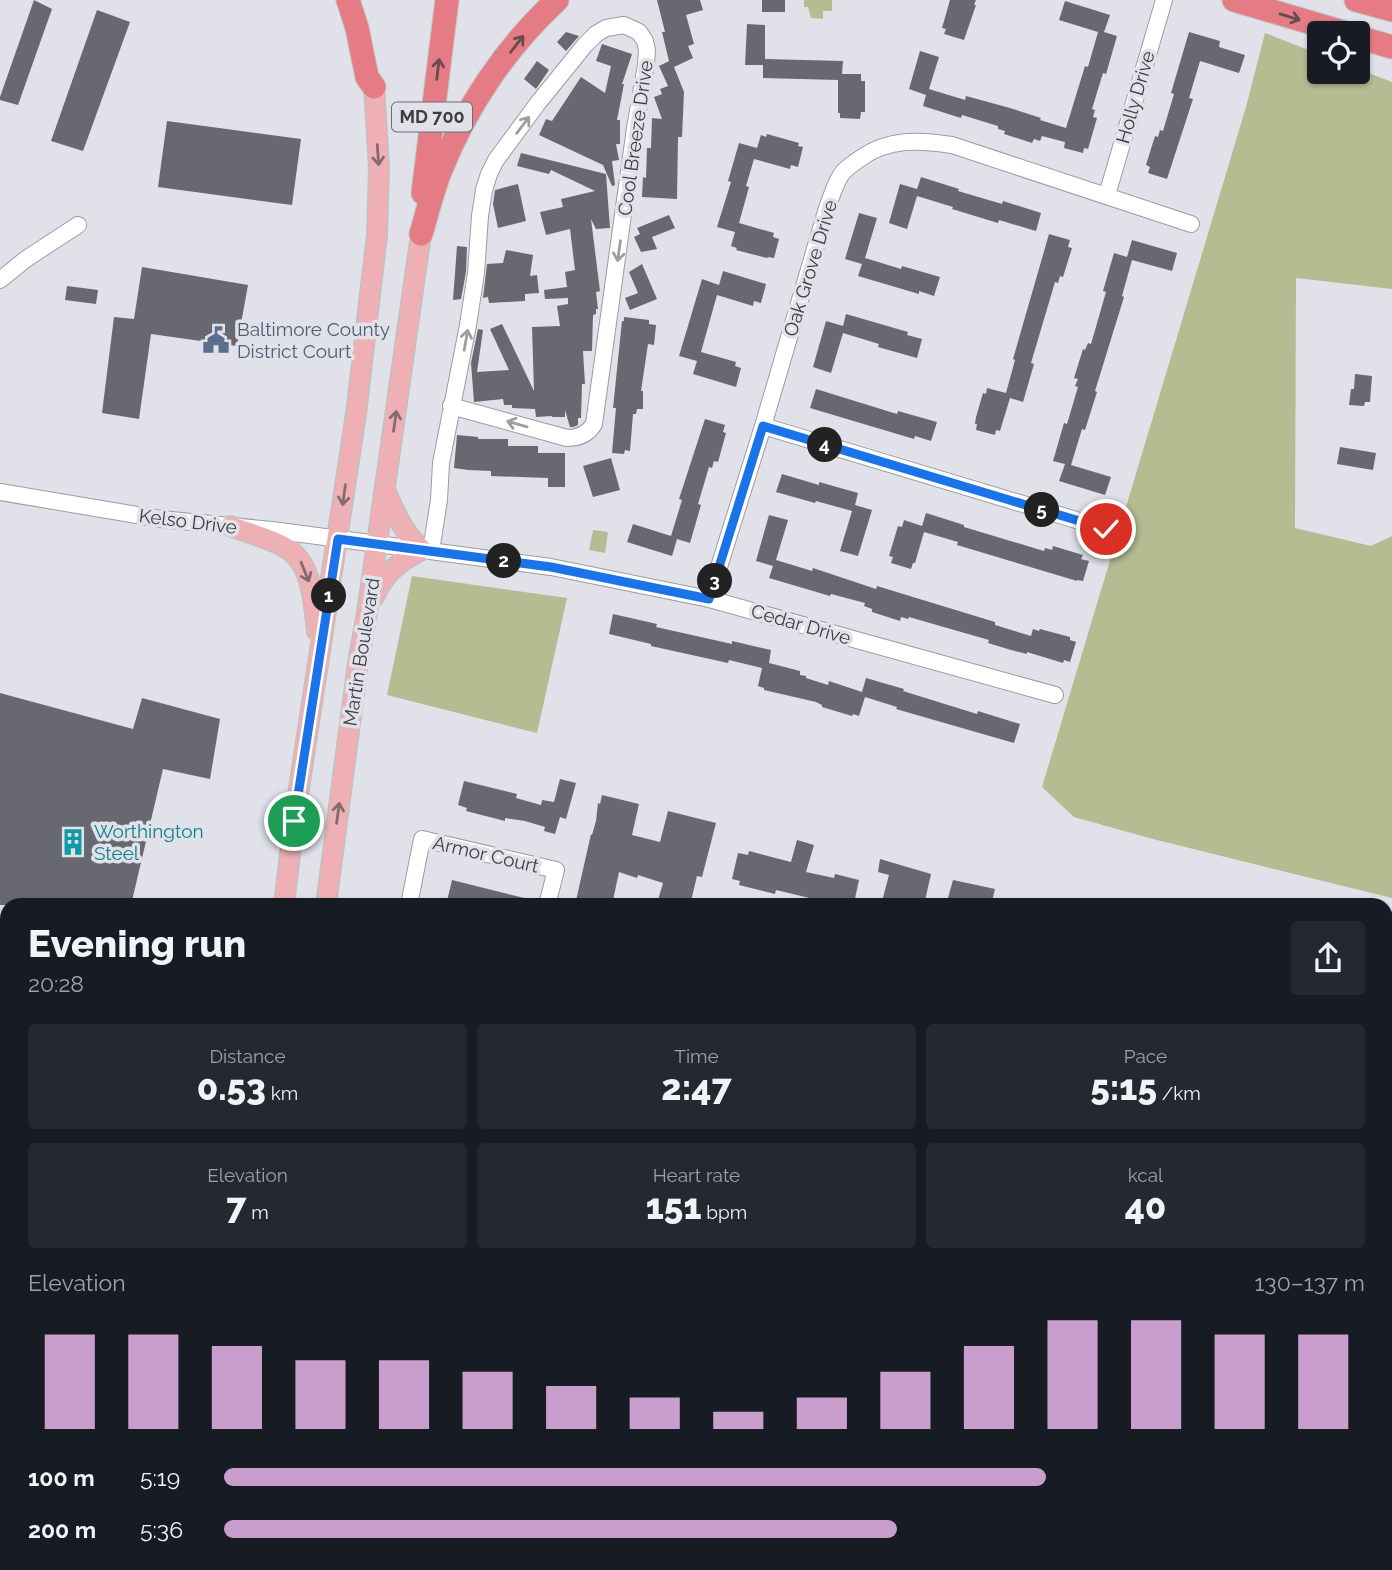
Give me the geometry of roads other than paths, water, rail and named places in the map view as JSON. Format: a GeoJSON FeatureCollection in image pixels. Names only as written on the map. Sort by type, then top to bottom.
{"type":"FeatureCollection","features":[{"type":"Feature","properties":{"kind":"highway"},"geometry":{"type":"LineString","coordinates":[[348,0],[367,77],[374,87]]}},
{"type":"Feature","properties":{"kind":"highway","name":"MD 700"},"geometry":{"type":"LineString","coordinates":[[358,0],[372,61],[374,87]]}},
{"type":"Feature","properties":{"kind":"highway","name":"MD 700"},"geometry":{"type":"LineString","coordinates":[[421,234],[421,204],[447,0]]}},
{"type":"Feature","properties":{"kind":"highway"},"geometry":{"type":"LineString","coordinates":[[421,234],[439,174],[469,109],[524,34],[557,0]]}},
{"type":"Feature","properties":{"kind":"highway"},"geometry":{"type":"LineString","coordinates":[[1234,0],[1307,22]]}},
{"type":"Feature","properties":{"kind":"highway"},"geometry":{"type":"LineString","coordinates":[[1356,0],[1392,10]]}},
{"type":"Feature","properties":{"kind":"highway"},"geometry":{"type":"LineString","coordinates":[[1370,41],[1392,47]]}},
{"type":"Feature","properties":{"kind":"main road","name":"MD 700"},"geometry":{"type":"LineString","coordinates":[[285,898],[294,821],[356,414],[377,235],[379,167],[374,87]]}},
{"type":"Feature","properties":{"kind":"main road","name":"Martin Boulevard"},"geometry":{"type":"LineString","coordinates":[[327,898],[358,663],[421,234]]}},
{"type":"Feature","properties":{"kind":"main road"},"geometry":{"type":"LineString","coordinates":[[367,613],[378,588],[394,567],[427,550],[410,538],[385,489]]}},
{"type":"Feature","properties":{"kind":"main road"},"geometry":{"type":"LineString","coordinates":[[230,526],[282,545],[301,562],[311,589],[320,653]]}},
{"type":"Feature","properties":{"kind":"street","name":"Holly Drive"},"geometry":{"type":"LineString","coordinates":[[1107,195],[1164,0]]}},
{"type":"Feature","properties":{"kind":"street","name":"Cool Breeze Drive"},"geometry":{"type":"LineString","coordinates":[[427,550],[439,500],[441,463],[451,406],[468,325],[476,273],[480,216],[489,174],[496,160],[538,103],[585,45],[606,28],[624,25],[632,28],[639,32],[645,41],[646,65],[594,424],[582,435],[568,438],[451,406]]}},
{"type":"Feature","properties":{"kind":"street","name":"Oak Grove Drive"},"geometry":{"type":"LineString","coordinates":[[709,599],[827,208],[843,173],[865,155],[881,146],[897,142],[922,141],[952,145],[1191,224]]}},
{"type":"Feature","properties":{"kind":"street"},"geometry":{"type":"LineString","coordinates":[[0,280],[26,259],[78,225]]}},
{"type":"Feature","properties":{"kind":"street"},"geometry":{"type":"LineString","coordinates":[[763,426],[1106,529]]}},
{"type":"Feature","properties":{"kind":"street","name":"Kelso Drive"},"geometry":{"type":"LineString","coordinates":[[0,492],[161,519],[377,543]]}},
{"type":"Feature","properties":{"kind":"street","name":"Cedar Drive"},"geometry":{"type":"LineString","coordinates":[[377,543],[551,567],[709,599],[1055,695]]}},
{"type":"Feature","properties":{"kind":"street","name":"Armor Court"},"geometry":{"type":"LineString","coordinates":[[410,898],[422,839],[556,870],[549,898]]}},
{"type":"Feature","properties":{"kind":"place","name":"Baltimore County District Court"},"geometry":{"type":"Point","coordinates":[216,340]}},
{"type":"Feature","properties":{"kind":"place","name":"Worthington Steel"},"geometry":{"type":"Point","coordinates":[73,842]}}]}
